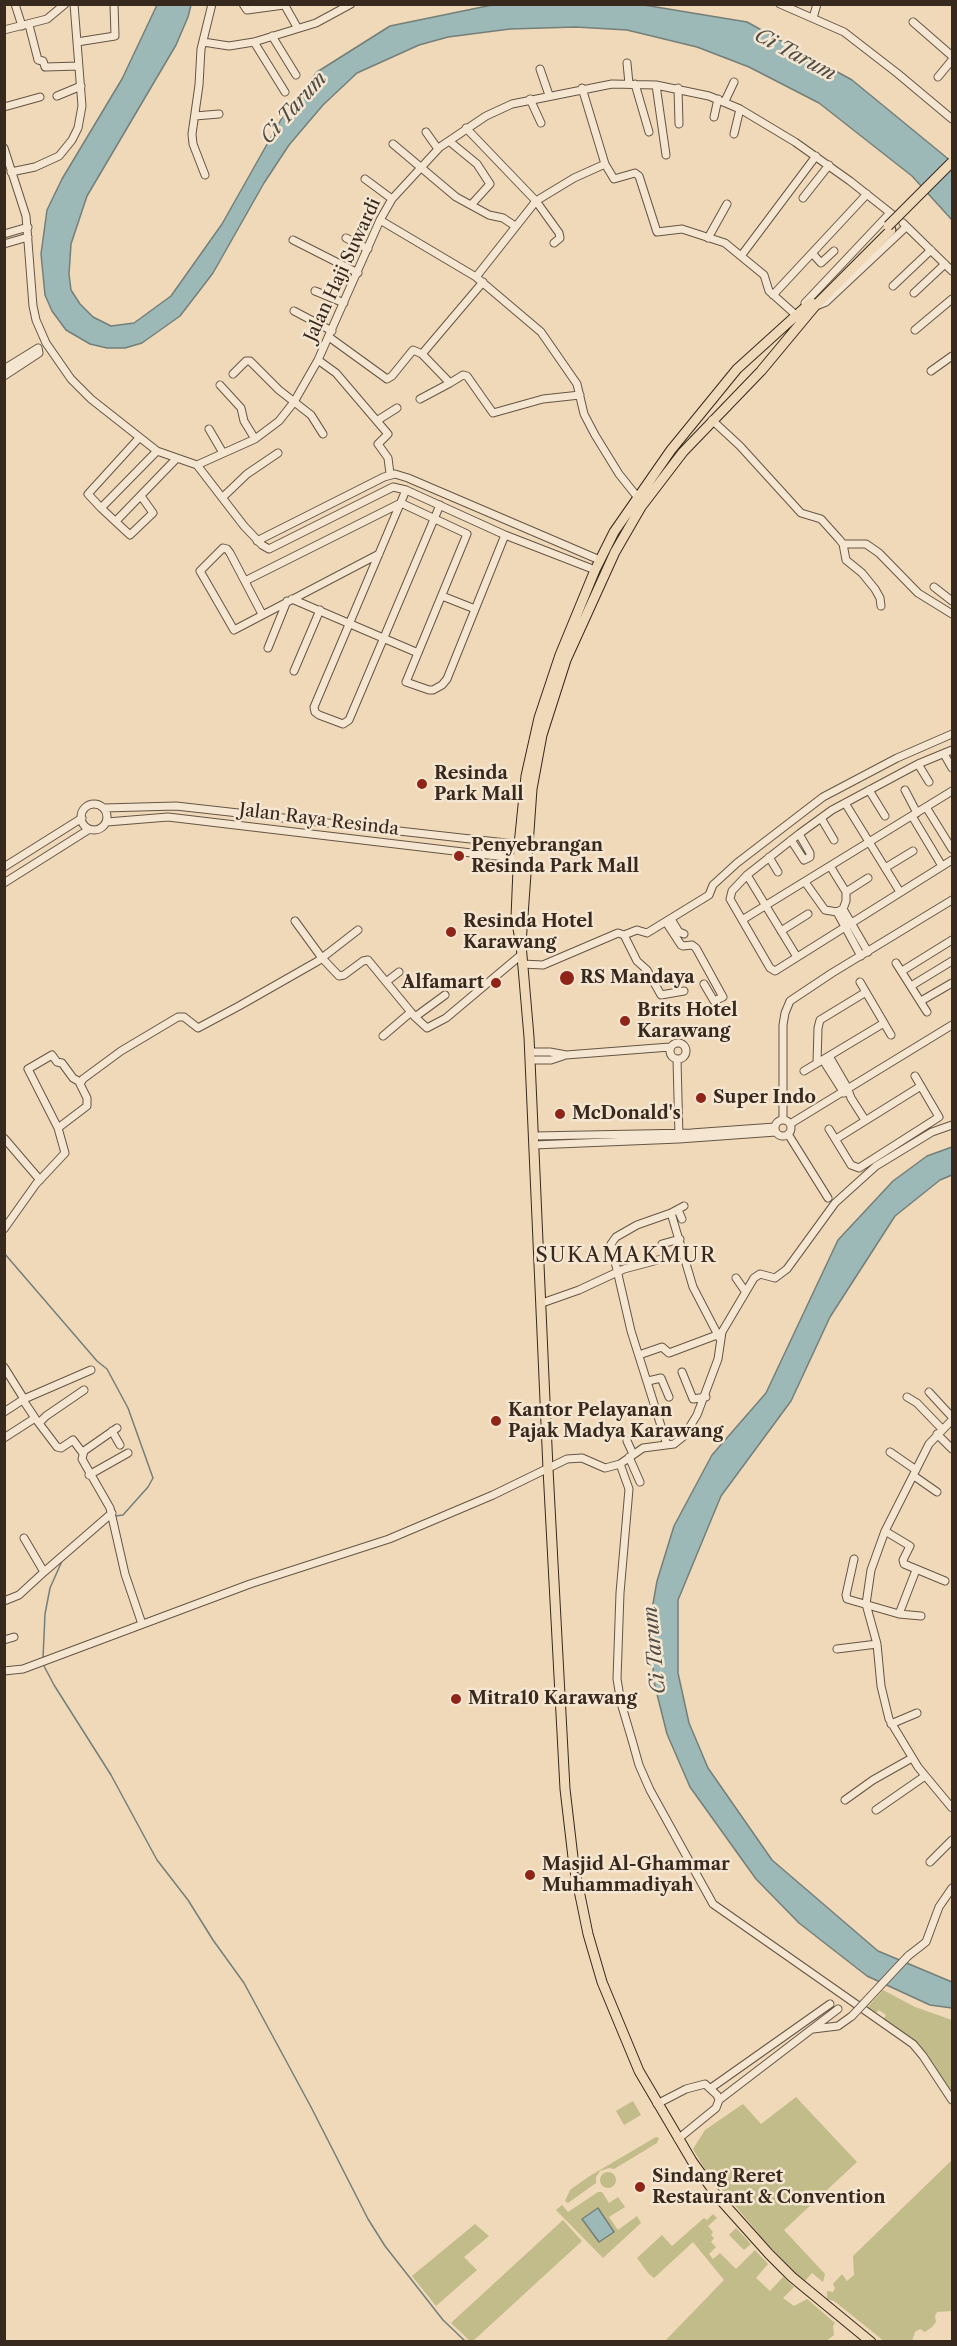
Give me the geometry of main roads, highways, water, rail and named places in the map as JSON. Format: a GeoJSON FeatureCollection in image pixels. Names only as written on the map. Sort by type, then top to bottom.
{"type":"FeatureCollection","features":[{"type":"Feature","properties":{"kind":"main road"},"geometry":{"type":"LineString","coordinates":[[871,2342],[792,2277],[717,2196],[657,2104],[629,2049],[602,1982],[588,1934],[574,1866],[565,1778],[548,1469],[530,1056],[521,944],[516,917],[535,771],[546,720],[575,639],[609,564],[634,518],[682,452],[761,371],[815,306],[952,162]]}},
{"type":"Feature","properties":{"kind":"main road"},"geometry":{"type":"LineString","coordinates":[[522,859],[525,786],[537,726],[580,603],[614,532],[670,450],[731,376],[952,168]]}},
{"type":"Feature","properties":{"kind":"main road"},"geometry":{"type":"LineString","coordinates":[[746,360],[744,370],[747,375],[761,371]]}},
{"type":"Feature","properties":{"kind":"main road"},"geometry":{"type":"LineString","coordinates":[[731,376],[741,379],[743,385],[741,392]]}},
{"type":"Feature","properties":{"kind":"water","name":"Ci Tarum"},"geometry":{"type":"Polygon","coordinates":[[[157,5],[191,5],[176,45],[87,196],[71,244],[69,274],[71,290],[80,304],[93,317],[111,326],[134,323],[171,296],[222,224],[283,116],[317,72],[390,26],[492,5],[644,5],[747,22],[852,80],[952,162],[952,220],[912,176],[819,103],[749,67],[697,47],[627,30],[576,27],[510,29],[448,37],[419,45],[357,73],[323,105],[289,145],[264,183],[213,273],[180,316],[142,343],[125,348],[107,348],[90,344],[66,330],[52,311],[45,295],[41,254],[47,210],[62,179],[122,79],[157,5]]]}},
{"type":"Feature","properties":{"kind":"water","name":"Ci Tarum"},"geometry":{"type":"Polygon","coordinates":[[[952,1147],[952,1175],[940,1180],[895,1216],[830,1317],[791,1401],[721,1496],[678,1600],[678,1673],[689,1723],[708,1768],[772,1860],[878,1951],[952,1982],[952,2008],[930,2005],[867,1976],[799,1923],[756,1879],[690,1787],[667,1734],[654,1682],[650,1621],[657,1581],[674,1526],[712,1455],[766,1393],[838,1240],[893,1181],[927,1156],[952,1147]]]}},
{"type":"Feature","properties":{"kind":"water"},"geometry":{"type":"Polygon","coordinates":[[[598,2208],[614,2232],[599,2242],[582,2219],[598,2208]]]}},
{"type":"Feature","properties":{"kind":"waterway"},"geometry":{"type":"LineString","coordinates":[[4,1253],[97,1361],[107,1369],[128,1408],[153,1478],[123,1515],[115,1516]]}},
{"type":"Feature","properties":{"kind":"waterway"},"geometry":{"type":"LineString","coordinates":[[43,1658],[45,1614],[50,1588],[62,1561]]}},
{"type":"Feature","properties":{"kind":"waterway"},"geometry":{"type":"LineString","coordinates":[[44,1666],[111,1775],[157,1860],[188,1900],[244,1983],[368,2219],[385,2246],[443,2320],[466,2342]]}},
{"type":"Feature","properties":{"kind":"place","name":"Resinda Park Mall"},"geometry":{"type":"Point","coordinates":[422,784]}},
{"type":"Feature","properties":{"kind":"place","name":"Penyebrangan Resinda Park Mall"},"geometry":{"type":"Point","coordinates":[459,856]}},
{"type":"Feature","properties":{"kind":"place","name":"Resinda Hotel Karawang"},"geometry":{"type":"Point","coordinates":[451,932]}},
{"type":"Feature","properties":{"kind":"place","name":"RS Mandaya"},"geometry":{"type":"Point","coordinates":[567,978]}},
{"type":"Feature","properties":{"kind":"place","name":"Alfamart"},"geometry":{"type":"Point","coordinates":[496,983]}},
{"type":"Feature","properties":{"kind":"place","name":"Brits Hotel Karawang"},"geometry":{"type":"Point","coordinates":[625,1021]}},
{"type":"Feature","properties":{"kind":"place","name":"Super Indo"},"geometry":{"type":"Point","coordinates":[701,1098]}},
{"type":"Feature","properties":{"kind":"place","name":"McDonald's"},"geometry":{"type":"Point","coordinates":[560,1114]}},
{"type":"Feature","properties":{"kind":"place","name":"Kantor Pelayanan Pajak Madya Karawang"},"geometry":{"type":"Point","coordinates":[496,1421]}},
{"type":"Feature","properties":{"kind":"place","name":"Mitra10 Karawang"},"geometry":{"type":"Point","coordinates":[456,1699]}},
{"type":"Feature","properties":{"kind":"place","name":"Masjid Al-Ghammar Muhammadiyah"},"geometry":{"type":"Point","coordinates":[530,1875]}},
{"type":"Feature","properties":{"kind":"place","name":"Sindang Reret Restaurant & Convention"},"geometry":{"type":"Point","coordinates":[640,2187]}},
{"type":"Feature","properties":{"kind":"district","name":"SUKAMAKMUR"},"geometry":{"type":"Point","coordinates":[626,1256]}}]}
